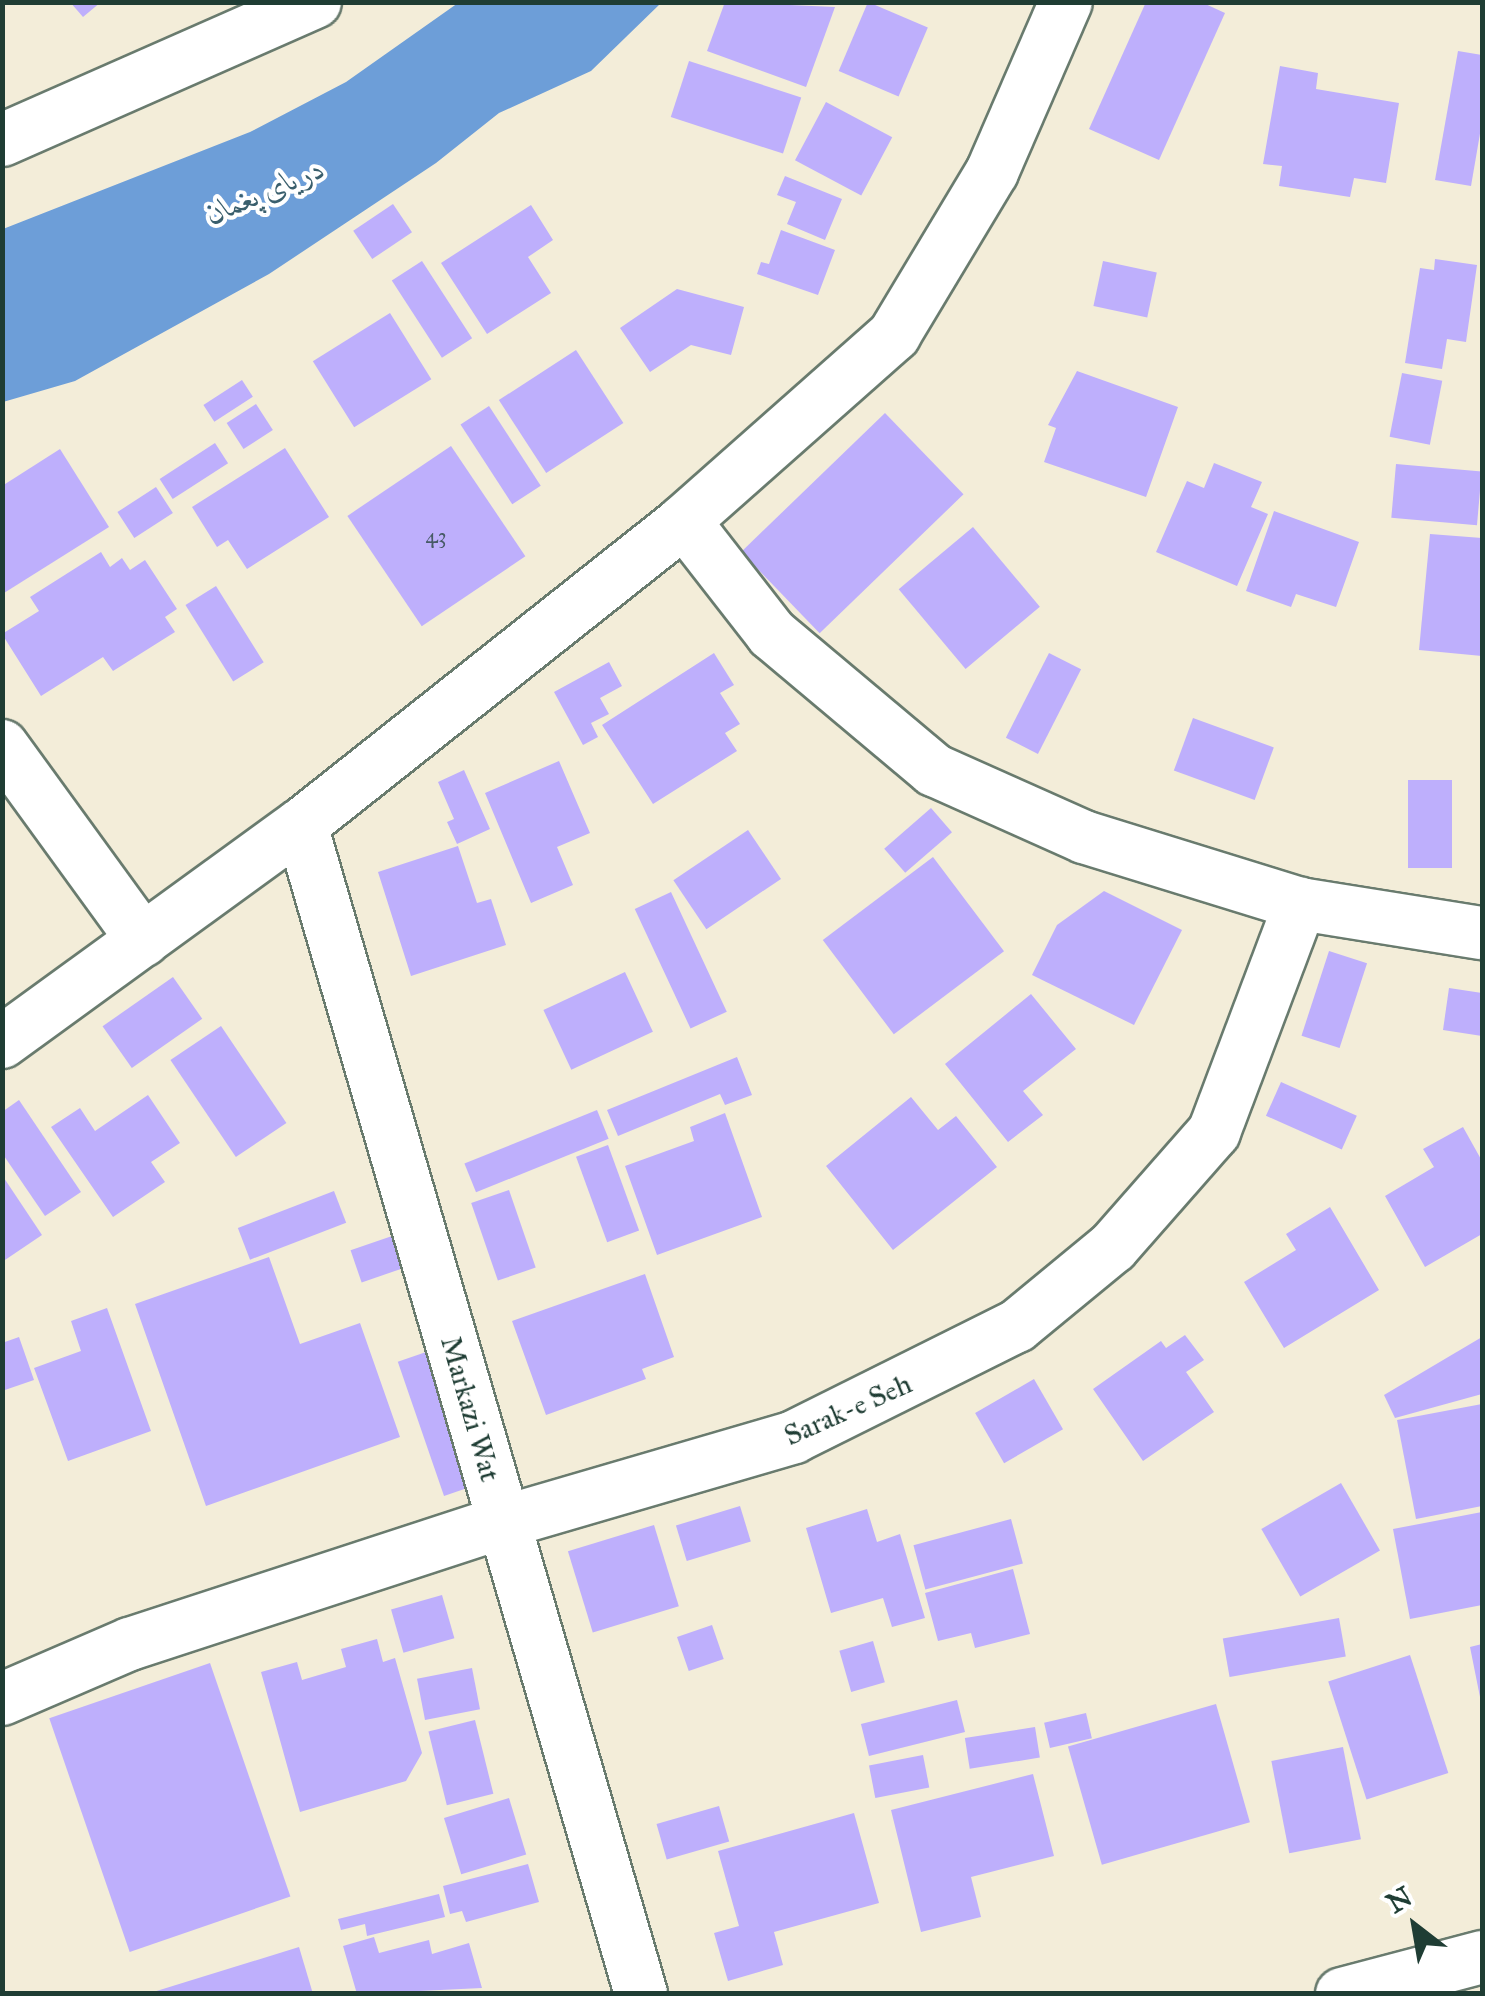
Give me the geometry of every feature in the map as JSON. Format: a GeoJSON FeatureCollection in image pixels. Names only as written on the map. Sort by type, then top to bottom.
{"type":"FeatureCollection","features":[{"type":"Feature","properties":{"kind":"street"},"geometry":{"type":"LineString","coordinates":[[2,140],[314,2]]}},
{"type":"Feature","properties":{"kind":"street"},"geometry":{"type":"LineString","coordinates":[[2,1042],[301,825],[684,520],[894,335],[992,172],[1066,2]]}},
{"type":"Feature","properties":{"kind":"street"},"geometry":{"type":"LineString","coordinates":[[684,520],[772,634],[934,770],[1084,837],[1300,904],[1482,933]]}},
{"type":"Feature","properties":{"kind":"street"},"geometry":{"type":"LineString","coordinates":[[2,746],[143,940]]}},
{"type":"Feature","properties":{"kind":"street","name":"Markazi Wat"},"geometry":{"type":"LineString","coordinates":[[301,825],[642,1994]]}},
{"type":"Feature","properties":{"kind":"street","name":"Sarak-e Seh"},"geometry":{"type":"LineString","coordinates":[[2,1699],[130,1644],[504,1522],[794,1436],[1017,1326],[1112,1247],[1214,1132],[1300,904]]}},
{"type":"Feature","properties":{"kind":"street"},"geometry":{"type":"LineString","coordinates":[[1342,1994],[1482,1957]]}},
{"type":"Feature","properties":{"kind":"water","name":"دریای پغمان"},"geometry":{"type":"Polygon","coordinates":[[[458,3],[661,3],[591,71],[499,113],[436,163],[269,274],[75,381],[3,402],[3,229],[250,132],[346,82],[458,3]]]}},
{"type":"Feature","properties":{"kind":"building"},"geometry":{"type":"Polygon","coordinates":[[[70,2],[101,2],[83,17],[70,2]]]}},
{"type":"Feature","properties":{"kind":"building"},"geometry":{"type":"Polygon","coordinates":[[[725,2],[835,7],[806,87],[707,51],[725,2]]]}},
{"type":"Feature","properties":{"kind":"building"},"geometry":{"type":"Polygon","coordinates":[[[868,2],[928,27],[899,96],[839,71],[868,2]]]}},
{"type":"Feature","properties":{"kind":"building"},"geometry":{"type":"Polygon","coordinates":[[[1146,2],[1201,2],[1225,13],[1159,160],[1089,129],[1146,2]]]}},
{"type":"Feature","properties":{"kind":"building"},"geometry":{"type":"Polygon","coordinates":[[[1458,51],[1482,55],[1482,122],[1471,186],[1435,180],[1458,51]]]}},
{"type":"Feature","properties":{"kind":"building"},"geometry":{"type":"Polygon","coordinates":[[[689,61],[801,97],[783,154],[671,117],[689,61]]]}},
{"type":"Feature","properties":{"kind":"building"},"geometry":{"type":"Polygon","coordinates":[[[1280,66],[1318,73],[1316,89],[1399,103],[1386,183],[1354,178],[1350,197],[1279,186],[1282,166],[1263,164],[1280,66]]]}},
{"type":"Feature","properties":{"kind":"building"},"geometry":{"type":"Polygon","coordinates":[[[826,102],[892,137],[861,195],[795,160],[826,102]]]}},
{"type":"Feature","properties":{"kind":"building"},"geometry":{"type":"Polygon","coordinates":[[[785,176],[842,199],[825,240],[787,224],[796,202],[777,195],[785,176]]]}},
{"type":"Feature","properties":{"kind":"building"},"geometry":{"type":"Polygon","coordinates":[[[393,204],[412,232],[372,259],[353,231],[393,204]]]}},
{"type":"Feature","properties":{"kind":"building"},"geometry":{"type":"Polygon","coordinates":[[[531,205],[553,240],[528,257],[551,293],[487,334],[441,263],[531,205]]]}},
{"type":"Feature","properties":{"kind":"building"},"geometry":{"type":"Polygon","coordinates":[[[781,230],[835,250],[818,295],[757,274],[761,262],[769,264],[781,230]]]}},
{"type":"Feature","properties":{"kind":"building"},"geometry":{"type":"Polygon","coordinates":[[[1435,259],[1477,265],[1466,342],[1447,339],[1442,369],[1405,363],[1420,268],[1434,270],[1435,259]]]}},
{"type":"Feature","properties":{"kind":"building"},"geometry":{"type":"Polygon","coordinates":[[[422,261],[472,338],[442,358],[392,281],[422,261]]]}},
{"type":"Feature","properties":{"kind":"building"},"geometry":{"type":"Polygon","coordinates":[[[1103,261],[1157,272],[1147,317],[1093,306],[1103,261]]]}},
{"type":"Feature","properties":{"kind":"building"},"geometry":{"type":"Polygon","coordinates":[[[677,289],[744,307],[731,355],[691,345],[650,372],[620,328],[677,289]]]}},
{"type":"Feature","properties":{"kind":"building"},"geometry":{"type":"Polygon","coordinates":[[[390,313],[431,379],[354,427],[313,361],[390,313]]]}},
{"type":"Feature","properties":{"kind":"building"},"geometry":{"type":"Polygon","coordinates":[[[576,350],[623,423],[546,473],[499,400],[576,350]]]}},
{"type":"Feature","properties":{"kind":"building"},"geometry":{"type":"Polygon","coordinates":[[[1077,371],[1178,407],[1146,497],[1044,462],[1056,428],[1048,425],[1077,371]]]}},
{"type":"Feature","properties":{"kind":"building"},"geometry":{"type":"Polygon","coordinates":[[[1402,373],[1442,381],[1430,445],[1390,437],[1402,373]]]}},
{"type":"Feature","properties":{"kind":"building"},"geometry":{"type":"Polygon","coordinates":[[[242,380],[253,397],[214,422],[203,405],[242,380]]]}},
{"type":"Feature","properties":{"kind":"building"},"geometry":{"type":"Polygon","coordinates":[[[256,404],[273,430],[244,449],[227,423],[256,404]]]}},
{"type":"Feature","properties":{"kind":"building"},"geometry":{"type":"Polygon","coordinates":[[[489,406],[541,486],[512,504],[460,425],[489,406]]]}},
{"type":"Feature","properties":{"kind":"building"},"geometry":{"type":"Polygon","coordinates":[[[885,413],[963,494],[820,633],[741,552],[885,413]]]}},
{"type":"Feature","properties":{"kind":"building"},"geometry":{"type":"Polygon","coordinates":[[[215,443],[228,463],[173,499],[160,479],[215,443]]]}},
{"type":"Feature","properties":{"kind":"building"},"geometry":{"type":"Polygon","coordinates":[[[451,446],[525,556],[422,626],[347,516],[451,446]]]}},
{"type":"Feature","properties":{"kind":"building"},"geometry":{"type":"Polygon","coordinates":[[[285,448],[329,517],[247,569],[228,540],[217,547],[192,507],[285,448]]]}},
{"type":"Feature","properties":{"kind":"building"},"geometry":{"type":"Polygon","coordinates":[[[60,449],[109,527],[4,593],[2,486],[60,449]]]}},
{"type":"Feature","properties":{"kind":"building"},"geometry":{"type":"Polygon","coordinates":[[[1214,463],[1262,482],[1251,507],[1268,514],[1237,586],[1156,552],[1187,481],[1204,488],[1214,463]]]}},
{"type":"Feature","properties":{"kind":"building"},"geometry":{"type":"Polygon","coordinates":[[[1396,464],[1482,471],[1477,525],[1391,518],[1396,464]]]}},
{"type":"Feature","properties":{"kind":"building"},"geometry":{"type":"Polygon","coordinates":[[[156,487],[173,513],[134,538],[117,512],[156,487]]]}},
{"type":"Feature","properties":{"kind":"building"},"geometry":{"type":"Polygon","coordinates":[[[1274,511],[1359,542],[1336,607],[1296,594],[1291,607],[1246,591],[1274,511]]]}},
{"type":"Feature","properties":{"kind":"building"},"geometry":{"type":"Polygon","coordinates":[[[973,527],[1040,607],[966,669],[899,589],[973,527]]]}},
{"type":"Feature","properties":{"kind":"building"},"geometry":{"type":"Polygon","coordinates":[[[1430,534],[1482,538],[1482,656],[1419,650],[1430,534]]]}},
{"type":"Feature","properties":{"kind":"building"},"geometry":{"type":"Polygon","coordinates":[[[101,552],[110,567],[122,558],[130,570],[145,560],[177,609],[165,617],[175,632],[113,671],[103,657],[41,696],[2,634],[39,611],[30,597],[101,552]]]}},
{"type":"Feature","properties":{"kind":"building"},"geometry":{"type":"Polygon","coordinates":[[[216,586],[264,662],[233,681],[185,605],[216,586]]]}},
{"type":"Feature","properties":{"kind":"building"},"geometry":{"type":"Polygon","coordinates":[[[714,653],[734,685],[720,693],[740,724],[725,733],[737,751],[653,804],[602,725],[714,653]]]}},
{"type":"Feature","properties":{"kind":"building"},"geometry":{"type":"Polygon","coordinates":[[[1049,653],[1081,669],[1038,754],[1006,738],[1049,653]]]}},
{"type":"Feature","properties":{"kind":"building"},"geometry":{"type":"Polygon","coordinates":[[[609,662],[622,686],[600,698],[609,714],[591,723],[598,737],[583,745],[554,692],[609,662]]]}},
{"type":"Feature","properties":{"kind":"building"},"geometry":{"type":"Polygon","coordinates":[[[1193,718],[1274,747],[1255,800],[1174,771],[1193,718]]]}},
{"type":"Feature","properties":{"kind":"building"},"geometry":{"type":"Polygon","coordinates":[[[559,761],[590,833],[557,847],[573,885],[531,903],[485,793],[559,761]]]}},
{"type":"Feature","properties":{"kind":"building"},"geometry":{"type":"Polygon","coordinates":[[[464,770],[490,829],[457,844],[447,822],[454,819],[438,782],[464,770]]]}},
{"type":"Feature","properties":{"kind":"building"},"geometry":{"type":"Polygon","coordinates":[[[1408,780],[1452,780],[1452,868],[1408,868],[1408,780]]]}},
{"type":"Feature","properties":{"kind":"building"},"geometry":{"type":"Polygon","coordinates":[[[931,808],[952,832],[905,873],[884,849],[931,808]]]}},
{"type":"Feature","properties":{"kind":"building"},"geometry":{"type":"Polygon","coordinates":[[[748,830],[781,879],[706,929],[673,880],[748,830]]]}},
{"type":"Feature","properties":{"kind":"building"},"geometry":{"type":"Polygon","coordinates":[[[458,846],[477,903],[491,899],[506,945],[411,976],[378,872],[458,846]]]}},
{"type":"Feature","properties":{"kind":"building"},"geometry":{"type":"Polygon","coordinates":[[[933,857],[1004,951],[894,1034],[823,940],[933,857]]]}},
{"type":"Feature","properties":{"kind":"building"},"geometry":{"type":"Polygon","coordinates":[[[1104,891],[1182,930],[1134,1025],[1032,975],[1057,925],[1104,891]]]}},
{"type":"Feature","properties":{"kind":"building"},"geometry":{"type":"Polygon","coordinates":[[[671,892],[727,1012],[691,1029],[635,909],[671,892]]]}},
{"type":"Feature","properties":{"kind":"building"},"geometry":{"type":"Polygon","coordinates":[[[1329,951],[1367,963],[1340,1048],[1301,1036],[1329,951]]]}},
{"type":"Feature","properties":{"kind":"building"},"geometry":{"type":"Polygon","coordinates":[[[625,972],[653,1032],[571,1070],[543,1010],[625,972]]]}},
{"type":"Feature","properties":{"kind":"building"},"geometry":{"type":"Polygon","coordinates":[[[173,977],[202,1019],[132,1068],[103,1026],[173,977]]]}},
{"type":"Feature","properties":{"kind":"building"},"geometry":{"type":"Polygon","coordinates":[[[1449,988],[1482,993],[1482,1036],[1443,1030],[1449,988]]]}},
{"type":"Feature","properties":{"kind":"building"},"geometry":{"type":"Polygon","coordinates":[[[1031,994],[1076,1049],[1023,1091],[1043,1115],[1008,1142],[945,1064],[1031,994]]]}},
{"type":"Feature","properties":{"kind":"building"},"geometry":{"type":"Polygon","coordinates":[[[221,1026],[286,1123],[236,1157],[170,1060],[221,1026]]]}},
{"type":"Feature","properties":{"kind":"building"},"geometry":{"type":"Polygon","coordinates":[[[737,1057],[752,1095],[725,1105],[720,1094],[618,1136],[607,1110],[737,1057]]]}},
{"type":"Feature","properties":{"kind":"building"},"geometry":{"type":"Polygon","coordinates":[[[1281,1082],[1357,1116],[1342,1150],[1266,1116],[1281,1082]]]}},
{"type":"Feature","properties":{"kind":"building"},"geometry":{"type":"Polygon","coordinates":[[[148,1095],[180,1143],[151,1162],[165,1182],[113,1217],[51,1127],[80,1108],[95,1131],[148,1095]]]}},
{"type":"Feature","properties":{"kind":"building"},"geometry":{"type":"Polygon","coordinates":[[[911,1097],[938,1130],[956,1116],[997,1167],[893,1250],[826,1166],[911,1097]]]}},
{"type":"Feature","properties":{"kind":"building"},"geometry":{"type":"Polygon","coordinates":[[[19,1100],[81,1192],[45,1216],[2,1153],[2,1112],[19,1100]]]}},
{"type":"Feature","properties":{"kind":"building"},"geometry":{"type":"Polygon","coordinates":[[[597,1110],[609,1139],[476,1192],[464,1164],[597,1110]]]}},
{"type":"Feature","properties":{"kind":"building"},"geometry":{"type":"Polygon","coordinates":[[[725,1113],[762,1217],[657,1255],[625,1166],[694,1141],[690,1127],[725,1113]]]}},
{"type":"Feature","properties":{"kind":"building"},"geometry":{"type":"Polygon","coordinates":[[[1463,1127],[1482,1161],[1482,1234],[1425,1267],[1385,1196],[1434,1167],[1423,1149],[1463,1127]]]}},
{"type":"Feature","properties":{"kind":"building"},"geometry":{"type":"Polygon","coordinates":[[[608,1145],[639,1231],[607,1242],[576,1157],[608,1145]]]}},
{"type":"Feature","properties":{"kind":"building"},"geometry":{"type":"Polygon","coordinates":[[[2,1175],[42,1235],[2,1262],[2,1175]]]}},
{"type":"Feature","properties":{"kind":"building"},"geometry":{"type":"Polygon","coordinates":[[[509,1190],[536,1268],[498,1281],[471,1203],[509,1190]]]}},
{"type":"Feature","properties":{"kind":"building"},"geometry":{"type":"Polygon","coordinates":[[[334,1191],[346,1223],[250,1260],[238,1228],[334,1191]]]}},
{"type":"Feature","properties":{"kind":"building"},"geometry":{"type":"Polygon","coordinates":[[[1330,1207],[1379,1290],[1284,1348],[1244,1282],[1296,1250],[1286,1234],[1330,1207]]]}},
{"type":"Feature","properties":{"kind":"building"},"geometry":{"type":"Polygon","coordinates":[[[395,1235],[406,1267],[362,1282],[351,1250],[395,1235]]]}},
{"type":"Feature","properties":{"kind":"building"},"geometry":{"type":"Polygon","coordinates":[[[269,1257],[300,1344],[360,1323],[400,1437],[206,1506],[135,1304],[269,1257]]]}},
{"type":"Feature","properties":{"kind":"building"},"geometry":{"type":"Polygon","coordinates":[[[645,1274],[674,1357],[642,1369],[646,1379],[546,1415],[512,1321],[645,1274]]]}},
{"type":"Feature","properties":{"kind":"building"},"geometry":{"type":"Polygon","coordinates":[[[107,1308],[151,1431],[68,1461],[34,1368],[81,1351],[71,1321],[107,1308]]]}},
{"type":"Feature","properties":{"kind":"building"},"geometry":{"type":"Polygon","coordinates":[[[1185,1335],[1204,1360],[1186,1372],[1214,1412],[1143,1461],[1093,1389],[1161,1341],[1166,1348],[1185,1335]]]}},
{"type":"Feature","properties":{"kind":"building"},"geometry":{"type":"Polygon","coordinates":[[[19,1337],[34,1380],[2,1391],[2,1343],[19,1337]]]}},
{"type":"Feature","properties":{"kind":"building"},"geometry":{"type":"Polygon","coordinates":[[[1482,1337],[1482,1394],[1395,1418],[1384,1395],[1482,1337]]]}},
{"type":"Feature","properties":{"kind":"building"},"geometry":{"type":"Polygon","coordinates":[[[429,1351],[475,1485],[444,1496],[398,1362],[429,1351]]]}},
{"type":"Feature","properties":{"kind":"building"},"geometry":{"type":"Polygon","coordinates":[[[1034,1379],[1063,1429],[1004,1463],[975,1413],[1034,1379]]]}},
{"type":"Feature","properties":{"kind":"building"},"geometry":{"type":"Polygon","coordinates":[[[1482,1404],[1482,1506],[1416,1519],[1397,1420],[1482,1404]]]}},
{"type":"Feature","properties":{"kind":"building"},"geometry":{"type":"Polygon","coordinates":[[[1341,1483],[1380,1551],[1300,1597],[1261,1529],[1341,1483]]]}},
{"type":"Feature","properties":{"kind":"building"},"geometry":{"type":"Polygon","coordinates":[[[740,1506],[751,1541],[687,1561],[676,1526],[740,1506]]]}},
{"type":"Feature","properties":{"kind":"building"},"geometry":{"type":"Polygon","coordinates":[[[867,1509],[877,1542],[900,1534],[925,1618],[892,1627],[883,1598],[831,1613],[806,1528],[867,1509]]]}},
{"type":"Feature","properties":{"kind":"building"},"geometry":{"type":"Polygon","coordinates":[[[1482,1512],[1482,1605],[1410,1619],[1393,1529],[1482,1512]]]}},
{"type":"Feature","properties":{"kind":"building"},"geometry":{"type":"Polygon","coordinates":[[[1011,1519],[1023,1563],[925,1590],[913,1545],[1011,1519]]]}},
{"type":"Feature","properties":{"kind":"building"},"geometry":{"type":"Polygon","coordinates":[[[654,1525],[679,1606],[593,1633],[568,1551],[654,1525]]]}},
{"type":"Feature","properties":{"kind":"building"},"geometry":{"type":"Polygon","coordinates":[[[1013,1569],[1030,1634],[975,1648],[971,1633],[938,1641],[925,1593],[1013,1569]]]}},
{"type":"Feature","properties":{"kind":"building"},"geometry":{"type":"Polygon","coordinates":[[[442,1595],[454,1638],[403,1653],[391,1610],[442,1595]]]}},
{"type":"Feature","properties":{"kind":"building"},"geometry":{"type":"Polygon","coordinates":[[[1339,1618],[1346,1656],[1230,1677],[1223,1638],[1339,1618]]]}},
{"type":"Feature","properties":{"kind":"building"},"geometry":{"type":"Polygon","coordinates":[[[712,1625],[724,1659],[689,1671],[677,1637],[712,1625]]]}},
{"type":"Feature","properties":{"kind":"building"},"geometry":{"type":"Polygon","coordinates":[[[377,1639],[383,1662],[395,1658],[422,1753],[406,1781],[300,1812],[261,1672],[297,1662],[302,1680],[346,1667],[341,1649],[377,1639]]]}},
{"type":"Feature","properties":{"kind":"building"},"geometry":{"type":"Polygon","coordinates":[[[873,1641],[885,1682],[851,1692],[839,1651],[873,1641]]]}},
{"type":"Feature","properties":{"kind":"building"},"geometry":{"type":"Polygon","coordinates":[[[1482,1644],[1482,1702],[1481,1702],[1470,1647],[1482,1644]]]}},
{"type":"Feature","properties":{"kind":"building"},"geometry":{"type":"Polygon","coordinates":[[[1410,1655],[1448,1773],[1367,1800],[1328,1682],[1410,1655]]]}},
{"type":"Feature","properties":{"kind":"building"},"geometry":{"type":"Polygon","coordinates":[[[210,1663],[290,1897],[130,1952],[49,1718],[210,1663]]]}},
{"type":"Feature","properties":{"kind":"building"},"geometry":{"type":"Polygon","coordinates":[[[472,1668],[480,1709],[425,1720],[417,1679],[472,1668]]]}},
{"type":"Feature","properties":{"kind":"building"},"geometry":{"type":"Polygon","coordinates":[[[957,1700],[965,1732],[869,1756],[861,1724],[957,1700]]]}},
{"type":"Feature","properties":{"kind":"building"},"geometry":{"type":"Polygon","coordinates":[[[1216,1704],[1250,1822],[1102,1865],[1068,1746],[1216,1704]]]}},
{"type":"Feature","properties":{"kind":"building"},"geometry":{"type":"Polygon","coordinates":[[[1086,1713],[1092,1738],[1050,1748],[1044,1723],[1086,1713]]]}},
{"type":"Feature","properties":{"kind":"building"},"geometry":{"type":"Polygon","coordinates":[[[475,1720],[493,1794],[447,1805],[428,1732],[475,1720]]]}},
{"type":"Feature","properties":{"kind":"building"},"geometry":{"type":"Polygon","coordinates":[[[1035,1727],[1040,1758],[970,1769],[965,1738],[1035,1727]]]}},
{"type":"Feature","properties":{"kind":"building"},"geometry":{"type":"Polygon","coordinates":[[[1343,1747],[1361,1839],[1289,1853],[1271,1761],[1343,1747]]]}},
{"type":"Feature","properties":{"kind":"building"},"geometry":{"type":"Polygon","coordinates":[[[923,1755],[929,1787],[875,1798],[869,1765],[923,1755]]]}},
{"type":"Feature","properties":{"kind":"building"},"geometry":{"type":"Polygon","coordinates":[[[1033,1774],[1054,1856],[971,1877],[981,1917],[921,1932],[891,1810],[1033,1774]]]}},
{"type":"Feature","properties":{"kind":"building"},"geometry":{"type":"Polygon","coordinates":[[[509,1798],[526,1854],[461,1874],[444,1818],[509,1798]]]}},
{"type":"Feature","properties":{"kind":"building"},"geometry":{"type":"Polygon","coordinates":[[[719,1806],[729,1842],[667,1859],[657,1824],[719,1806]]]}},
{"type":"Feature","properties":{"kind":"building"},"geometry":{"type":"Polygon","coordinates":[[[854,1813],[879,1903],[774,1932],[783,1965],[728,1981],[714,1933],[739,1926],[718,1851],[854,1813]]]}},
{"type":"Feature","properties":{"kind":"building"},"geometry":{"type":"Polygon","coordinates":[[[528,1864],[539,1902],[466,1922],[462,1911],[450,1914],[443,1886],[528,1864]]]}},
{"type":"Feature","properties":{"kind":"building"},"geometry":{"type":"Polygon","coordinates":[[[439,1894],[445,1917],[367,1936],[365,1924],[341,1930],[338,1919],[439,1894]]]}},
{"type":"Feature","properties":{"kind":"building"},"geometry":{"type":"Polygon","coordinates":[[[374,1937],[379,1953],[429,1940],[432,1954],[469,1943],[482,1988],[357,1994],[343,1946],[374,1937]]]}},
{"type":"Feature","properties":{"kind":"building"},"geometry":{"type":"Polygon","coordinates":[[[299,1947],[313,1994],[150,1994],[150,1993],[299,1947]]]}}]}
